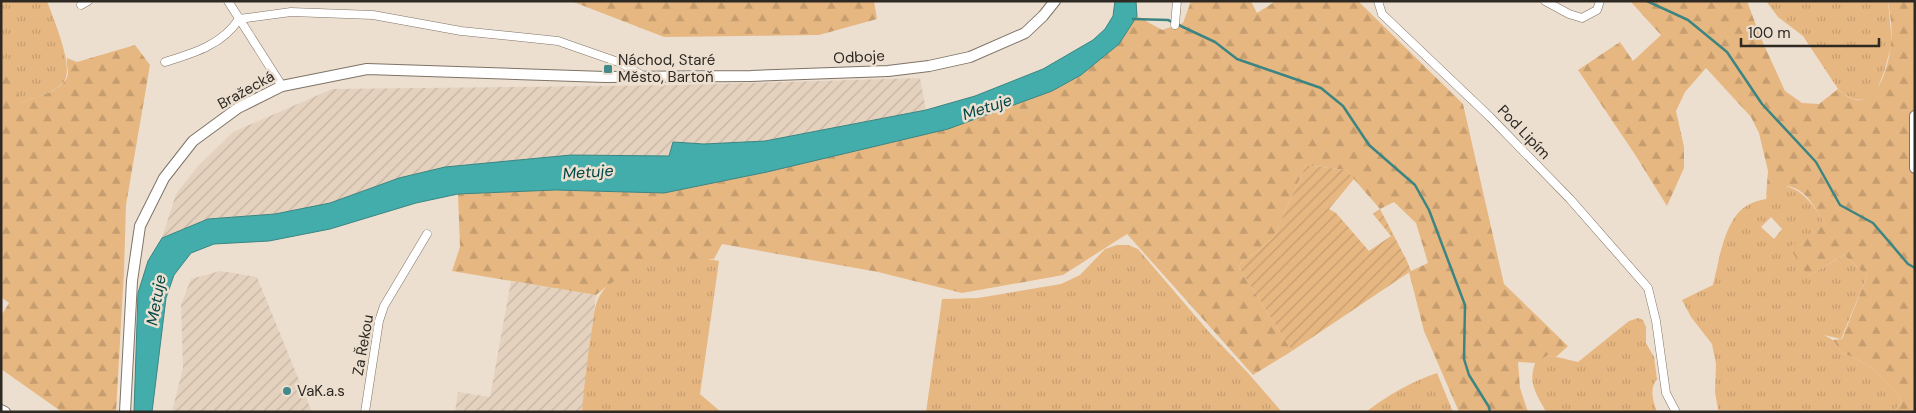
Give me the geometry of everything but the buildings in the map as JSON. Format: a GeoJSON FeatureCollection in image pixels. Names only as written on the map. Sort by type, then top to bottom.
{"type":"FeatureCollection","features":[{"type":"Feature","properties":{"kind":"street"},"geometry":{"type":"LineString","coordinates":[[228,1],[282,86]]}},
{"type":"Feature","properties":{"kind":"street","name":"Odboje"},"geometry":{"type":"LineString","coordinates":[[605,77],[751,76],[888,71],[929,66],[970,57],[1025,33],[1043,16],[1055,1]]}},
{"type":"Feature","properties":{"kind":"street"},"geometry":{"type":"LineString","coordinates":[[1175,25],[1177,1]]}},
{"type":"Feature","properties":{"kind":"street","name":"Pod Lipím"},"geometry":{"type":"LineString","coordinates":[[1378,1],[1382,14],[1428,56],[1524,151],[1570,199],[1648,288],[1656,321],[1666,393],[1676,412]]}},
{"type":"Feature","properties":{"kind":"street"},"geometry":{"type":"LineString","coordinates":[[1545,1],[1569,14],[1582,18],[1597,10],[1600,1]]}},
{"type":"Feature","properties":{"kind":"street"},"geometry":{"type":"LineString","coordinates":[[166,62],[211,46],[232,30],[239,19],[291,12],[373,15],[461,31],[558,41],[621,63],[645,77]]}},
{"type":"Feature","properties":{"kind":"street","name":"Bražecká"},"geometry":{"type":"LineString","coordinates":[[124,412],[132,281],[140,226],[164,178],[194,141],[238,108],[282,86],[367,69],[605,77]]}},
{"type":"Feature","properties":{"kind":"street"},"geometry":{"type":"LineString","coordinates":[[1915,116],[1915,168]]}},
{"type":"Feature","properties":{"kind":"street","name":"Za Řekou"},"geometry":{"type":"LineString","coordinates":[[365,412],[379,320],[384,306],[427,234]]}},
{"type":"Feature","properties":{"kind":"street"},"geometry":{"type":"LineString","coordinates":[[1,410],[5,412]]}},
{"type":"Feature","properties":{"kind":"shaded area"},"geometry":{"type":"Polygon","coordinates":[[[920,78],[926,110],[765,141],[704,144],[673,142],[669,156],[571,155],[445,167],[399,178],[330,203],[275,214],[208,219],[162,238],[176,194],[198,166],[233,132],[332,89],[682,85],[920,78]]]}},
{"type":"Feature","properties":{"kind":"shaded area"},"geometry":{"type":"Polygon","coordinates":[[[220,271],[257,277],[312,412],[172,412],[183,368],[181,305],[191,279],[220,271]]]}},
{"type":"Feature","properties":{"kind":"shaded area"},"geometry":{"type":"Polygon","coordinates":[[[511,281],[596,295],[583,412],[455,412],[458,392],[490,397],[511,281]]]}},
{"type":"Feature","properties":{"kind":"green space"},"geometry":{"type":"Polygon","coordinates":[[[1,1],[47,1],[65,56],[67,67],[63,83],[48,93],[20,103],[1,59],[1,1]]]}},
{"type":"Feature","properties":{"kind":"green space"},"geometry":{"type":"Polygon","coordinates":[[[571,1],[874,1],[877,19],[819,35],[664,37],[571,1]]]}},
{"type":"Feature","properties":{"kind":"green space"},"geometry":{"type":"Polygon","coordinates":[[[1191,1],[1251,1],[1257,13],[1276,1],[1358,1],[1463,104],[1504,284],[1568,346],[1556,357],[1548,355],[1535,363],[1518,362],[1520,388],[1528,412],[1459,412],[1424,331],[1409,272],[1428,263],[1416,223],[1394,202],[1380,209],[1346,170],[1306,165],[1273,238],[1238,266],[1292,351],[1253,375],[1127,234],[1063,275],[962,293],[878,272],[722,244],[714,259],[665,261],[651,264],[624,275],[596,295],[452,271],[460,247],[458,194],[547,190],[664,193],[1081,75],[1119,44],[1137,16],[1162,30],[1183,23],[1191,1]]]}},
{"type":"Feature","properties":{"kind":"green space"},"geometry":{"type":"Polygon","coordinates":[[[1630,1],[1747,1],[1760,36],[1785,91],[1802,103],[1819,104],[1838,89],[1850,98],[1861,100],[1869,97],[1882,79],[1889,55],[1892,39],[1888,1],[1915,1],[1915,412],[1893,412],[1902,402],[1898,395],[1874,370],[1863,362],[1842,353],[1833,340],[1842,339],[1867,276],[1844,255],[1808,276],[1789,247],[1826,224],[1808,198],[1795,188],[1789,186],[1778,187],[1769,193],[1766,198],[1768,171],[1759,133],[1751,117],[1706,68],[1685,92],[1676,111],[1684,147],[1684,168],[1667,206],[1578,70],[1620,42],[1633,61],[1661,35],[1630,1]]]}},
{"type":"Feature","properties":{"kind":"green space"},"geometry":{"type":"Polygon","coordinates":[[[1766,1],[1888,1],[1892,43],[1876,92],[1871,97],[1862,100],[1853,99],[1845,95],[1838,89],[1803,36],[1778,17],[1766,1]]]}},
{"type":"Feature","properties":{"kind":"green space"},"geometry":{"type":"Polygon","coordinates":[[[135,45],[150,65],[126,205],[116,412],[62,412],[1,369],[1,316],[9,303],[1,297],[1,59],[21,103],[49,93],[61,85],[66,80],[68,74],[67,58],[77,62],[135,45]]]}},
{"type":"Feature","properties":{"kind":"green space"},"geometry":{"type":"Polygon","coordinates":[[[1306,165],[1346,170],[1354,179],[1329,209],[1336,213],[1369,251],[1391,236],[1373,214],[1380,209],[1411,271],[1292,351],[1238,266],[1273,238],[1306,165]]]}},
{"type":"Feature","properties":{"kind":"green space"},"geometry":{"type":"Polygon","coordinates":[[[1780,185],[1795,190],[1807,199],[1826,224],[1808,276],[1844,255],[1867,276],[1841,339],[1824,335],[1833,340],[1842,353],[1869,366],[1885,380],[1902,402],[1893,412],[1718,410],[1715,392],[1716,364],[1712,344],[1691,317],[1682,300],[1713,285],[1720,253],[1733,220],[1748,205],[1766,199],[1769,192],[1780,185]],[[1771,217],[1761,227],[1774,239],[1782,229],[1771,217]]]}},
{"type":"Feature","properties":{"kind":"green space"},"geometry":{"type":"Polygon","coordinates":[[[1117,245],[1128,245],[1138,249],[1209,332],[1282,412],[926,412],[942,299],[978,298],[1061,284],[1080,275],[1105,249],[1117,245]]]}},
{"type":"Feature","properties":{"kind":"green space"},"geometry":{"type":"Polygon","coordinates":[[[702,258],[719,261],[700,394],[721,412],[582,412],[594,312],[603,291],[613,280],[640,266],[672,260],[702,258]]]}},
{"type":"Feature","properties":{"kind":"green space"},"geometry":{"type":"Polygon","coordinates":[[[1638,318],[1643,320],[1646,327],[1646,343],[1654,357],[1657,379],[1653,387],[1653,395],[1657,412],[1546,412],[1534,388],[1532,376],[1536,361],[1548,355],[1578,362],[1629,321],[1638,318]]]}},
{"type":"Feature","properties":{"kind":"green space"},"geometry":{"type":"Polygon","coordinates":[[[1437,373],[1453,412],[1366,412],[1418,380],[1437,373]]]}},
{"type":"Feature","properties":{"kind":"water","name":"Metuje"},"geometry":{"type":"Polygon","coordinates":[[[1115,1],[1136,1],[1137,16],[1119,44],[1081,75],[1052,91],[948,129],[767,172],[664,193],[555,190],[458,194],[416,203],[330,229],[269,241],[214,244],[191,253],[174,275],[166,298],[152,412],[134,412],[138,293],[148,261],[162,238],[208,219],[275,214],[330,203],[399,178],[445,167],[571,155],[669,156],[673,142],[704,144],[765,141],[926,110],[975,96],[1043,69],[1093,40],[1105,29],[1113,16],[1115,1]]]}},
{"type":"Feature","properties":{"kind":"waterway"},"geometry":{"type":"LineString","coordinates":[[1647,1],[1688,20],[1727,52],[1762,104],[1816,162],[1840,205],[1873,223],[1908,264],[1915,268]]}},
{"type":"Feature","properties":{"kind":"waterway"},"geometry":{"type":"LineString","coordinates":[[1133,19],[1168,20],[1215,42],[1237,59],[1321,88],[1343,106],[1369,145],[1415,185],[1429,210],[1465,305],[1464,359],[1469,375],[1489,407],[1490,412]]}},
{"type":"Feature","properties":{"kind":"place","name":"Náchod, Staré Město, Bartoň"},"geometry":{"type":"Point","coordinates":[608,69]}},
{"type":"Feature","properties":{"kind":"place","name":"VaK.a.s"},"geometry":{"type":"Point","coordinates":[287,391]}}]}
